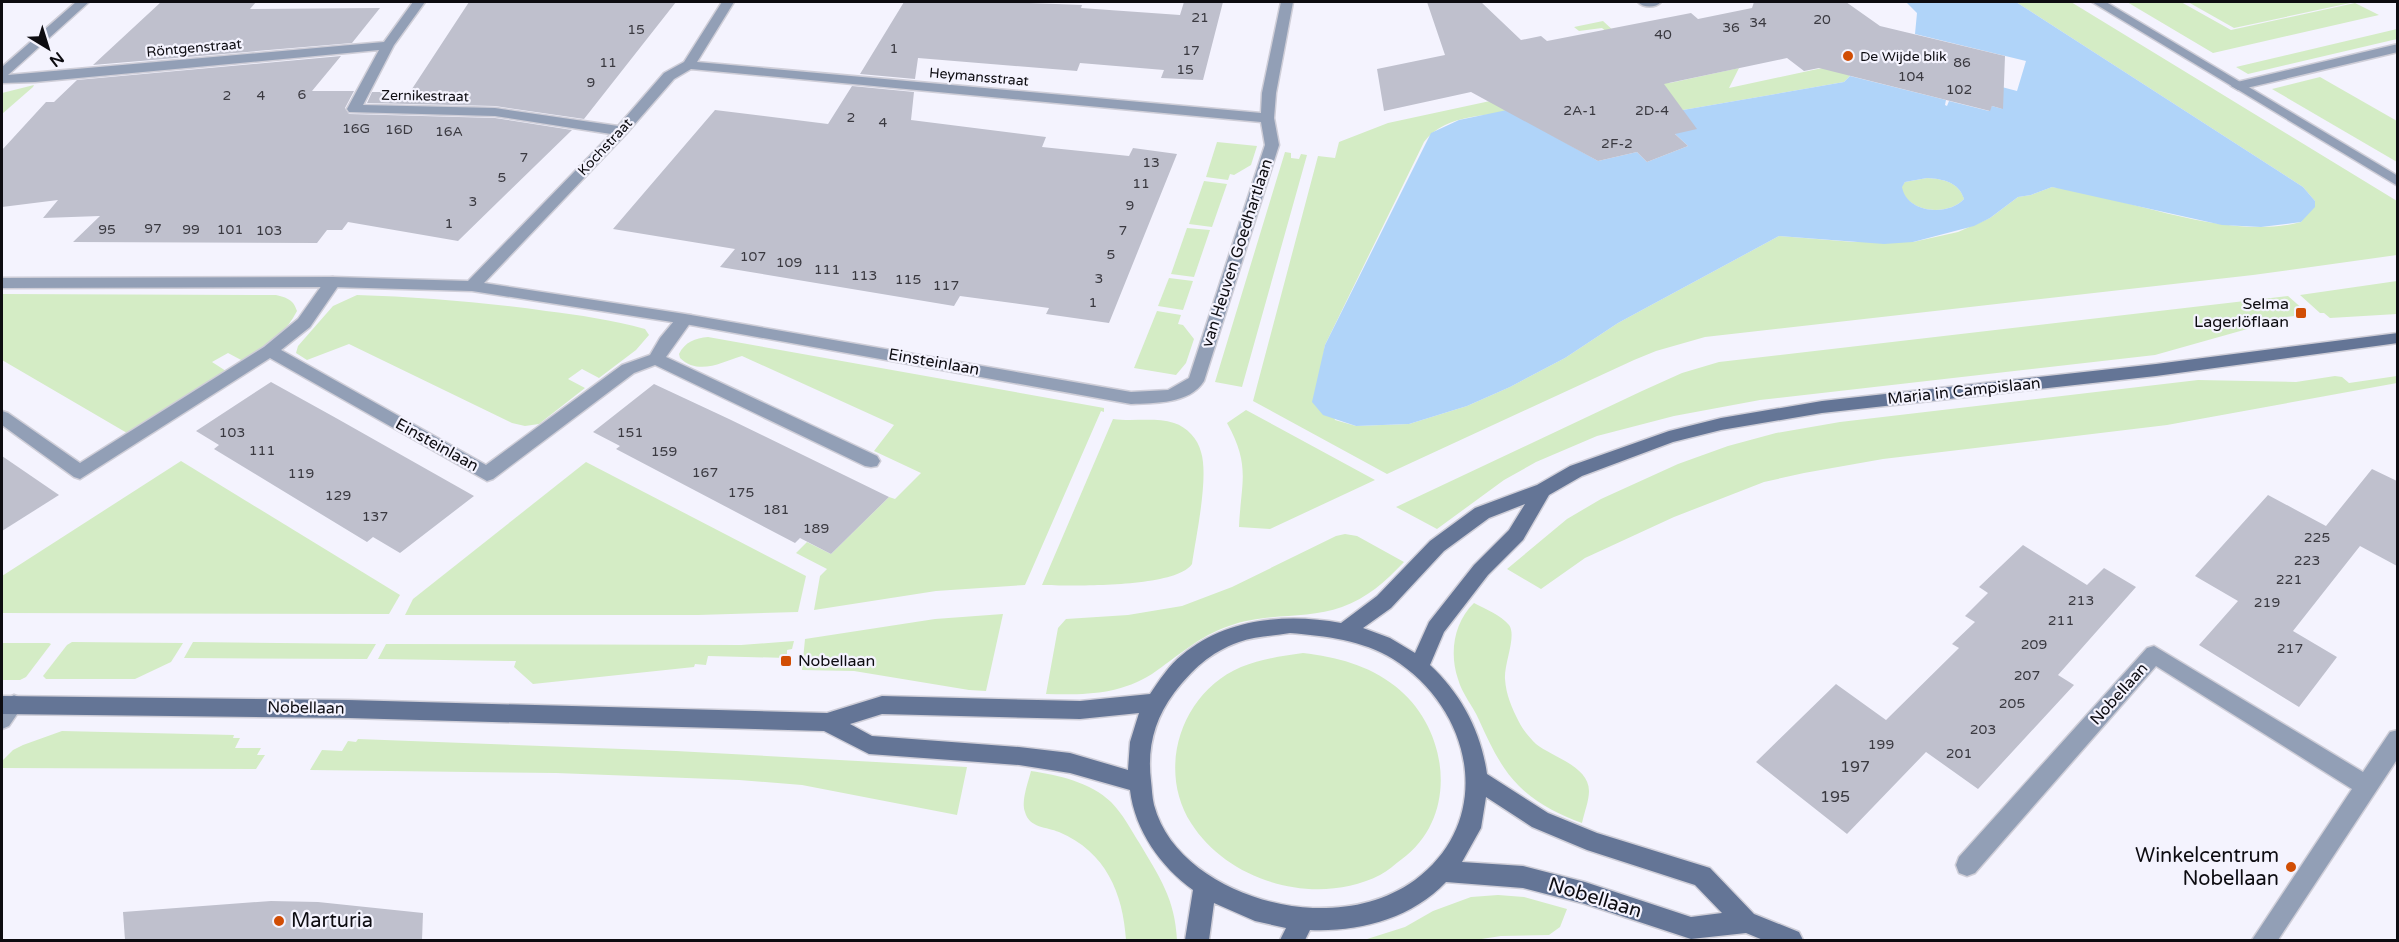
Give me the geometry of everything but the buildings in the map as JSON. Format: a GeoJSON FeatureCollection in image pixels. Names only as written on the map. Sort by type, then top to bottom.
{"type":"FeatureCollection","features":[{"type":"Feature","properties":{"kind":"main road","name":"Maria in Campislaan"},"geometry":{"type":"LineString","coordinates":[[1346,630],[1384,602],[1437,546],[1482,513],[1543,490],[1576,471],[1612,456],[1669,437],[1721,424],[1822,407],[2167,368],[2397,338]]}},
{"type":"Feature","properties":{"kind":"main road","name":"Maria in Campislaan"},"geometry":{"type":"LineString","coordinates":[[1419,667],[1436,628],[1481,570],[1516,535],[1543,490]]}},
{"type":"Feature","properties":{"kind":"main road"},"geometry":{"type":"LineString","coordinates":[[1290,624],[1346,630],[1385,645],[1419,667],[1450,699],[1455,708],[1469,737],[1477,779],[1470,828],[1443,871],[1405,902],[1356,920],[1297,932],[1250,914],[1205,890],[1178,867],[1158,841],[1145,813],[1138,783],[1139,741],[1153,703],[1187,662],[1235,635],[1290,624]]}},
{"type":"Feature","properties":{"kind":"main road","name":"Nobellaan"},"geometry":{"type":"LineString","coordinates":[[6,710],[348,709],[827,722],[882,705],[1080,710],[1153,703]]}},
{"type":"Feature","properties":{"kind":"main road","name":"Nobellaan"},"geometry":{"type":"LineString","coordinates":[[827,722],[869,745],[1070,763],[1138,783]]}},
{"type":"Feature","properties":{"kind":"main road","name":"Nobellaan"},"geometry":{"type":"LineString","coordinates":[[1477,779],[1540,820],[1595,843],[1702,876],[1746,922],[1791,940]]}},
{"type":"Feature","properties":{"kind":"main road","name":"Nobellaan"},"geometry":{"type":"LineString","coordinates":[[1443,871],[1523,877],[1584,893],[1691,928],[1746,922]]}},
{"type":"Feature","properties":{"kind":"main road"},"geometry":{"type":"LineString","coordinates":[[1197,940],[1205,890]]}},
{"type":"Feature","properties":{"kind":"street"},"geometry":{"type":"LineString","coordinates":[[2,73],[83,2]]}},
{"type":"Feature","properties":{"kind":"street","name":"Zernikestraat"},"geometry":{"type":"LineString","coordinates":[[419,2],[388,45],[354,109],[495,112],[621,130]]}},
{"type":"Feature","properties":{"kind":"street","name":"Kochstraat"},"geometry":{"type":"LineString","coordinates":[[472,286],[621,130],[669,76],[689,65],[728,2]]}},
{"type":"Feature","properties":{"kind":"street","name":"van Heuven Goedhartlaan"},"geometry":{"type":"LineString","coordinates":[[1182,392],[1196,381],[1272,145],[1267,118],[1269,93],[1287,2]]}},
{"type":"Feature","properties":{"kind":"street"},"geometry":{"type":"LineString","coordinates":[[1644,2],[1655,2]]}},
{"type":"Feature","properties":{"kind":"street"},"geometry":{"type":"LineString","coordinates":[[2098,2],[2397,182]]}},
{"type":"Feature","properties":{"kind":"street","name":"Röntgenstraat"},"geometry":{"type":"LineString","coordinates":[[2,79],[35,78],[388,45]]}},
{"type":"Feature","properties":{"kind":"street"},"geometry":{"type":"LineString","coordinates":[[2238,86],[2397,48]]}},
{"type":"Feature","properties":{"kind":"street","name":"Heymansstraat"},"geometry":{"type":"LineString","coordinates":[[689,65],[1267,118]]}},
{"type":"Feature","properties":{"kind":"street"},"geometry":{"type":"LineString","coordinates":[[2,417],[80,472],[270,351],[304,323],[333,282]]}},
{"type":"Feature","properties":{"kind":"street","name":"Einsteinlaan"},"geometry":{"type":"LineString","coordinates":[[2,283],[333,282],[472,286],[685,319],[1131,398],[1168,397],[1182,392]]}},
{"type":"Feature","properties":{"kind":"street"},"geometry":{"type":"LineString","coordinates":[[685,319],[666,342],[656,359],[871,461]]}},
{"type":"Feature","properties":{"kind":"street","name":"Einsteinlaan"},"geometry":{"type":"LineString","coordinates":[[270,351],[487,474],[628,369],[656,359]]}},
{"type":"Feature","properties":{"kind":"street","name":"Nobellaan"},"geometry":{"type":"LineString","coordinates":[[1967,865],[2154,654],[2365,785]]}},
{"type":"Feature","properties":{"kind":"street"},"geometry":{"type":"LineString","coordinates":[[2264,940],[2397,739]]}},
{"type":"Feature","properties":{"kind":"green space"},"geometry":{"type":"Polygon","coordinates":[[[2016,2],[2071,2],[2397,201],[2397,255],[2253,275],[1705,337],[1634,360],[1387,474],[1253,401],[1318,156],[1335,158],[1339,142],[1388,123],[1504,98],[1534,111],[1490,114],[1460,120],[1434,132],[1424,142],[1325,345],[1321,370],[1335,420],[1356,426],[1409,424],[1467,406],[1510,387],[1565,358],[1618,323],[1779,236],[1854,242],[1913,242],[1958,232],[1990,218],[2018,197],[2052,187],[2210,222],[2272,227],[2301,222],[2315,201],[2303,187],[2016,2]]]}},
{"type":"Feature","properties":{"kind":"green space"},"geometry":{"type":"Polygon","coordinates":[[[2127,2],[2181,2],[2231,30],[2355,3],[2379,15],[2213,53],[2127,2]]]}},
{"type":"Feature","properties":{"kind":"green space"},"geometry":{"type":"Polygon","coordinates":[[[2188,2],[2355,2],[2234,28],[2188,2]]]}},
{"type":"Feature","properties":{"kind":"green space"},"geometry":{"type":"Polygon","coordinates":[[[1603,21],[1670,83],[1739,68],[1729,88],[1841,64],[1850,76],[1844,82],[1683,110],[1643,63],[1602,28],[1579,31],[1574,27],[1603,21]]]}},
{"type":"Feature","properties":{"kind":"green space"},"geometry":{"type":"Polygon","coordinates":[[[2397,29],[2397,39],[2248,74],[2236,67],[2397,29]]]}},
{"type":"Feature","properties":{"kind":"green space"},"geometry":{"type":"Polygon","coordinates":[[[2320,77],[2397,121],[2397,162],[2272,89],[2320,77]]]}},
{"type":"Feature","properties":{"kind":"green space"},"geometry":{"type":"Polygon","coordinates":[[[34,85],[33,87],[2,114],[2,93],[34,85]]]}},
{"type":"Feature","properties":{"kind":"green space"},"geometry":{"type":"Polygon","coordinates":[[[1217,142],[1257,146],[1251,165],[1234,175],[1230,174],[1228,180],[1206,177],[1217,142]]]}},
{"type":"Feature","properties":{"kind":"green space"},"geometry":{"type":"Polygon","coordinates":[[[1285,152],[1291,153],[1291,158],[1299,159],[1301,154],[1307,155],[1242,387],[1215,382],[1285,152]]]}},
{"type":"Feature","properties":{"kind":"green space"},"geometry":{"type":"Polygon","coordinates":[[[1927,178],[1954,185],[1962,193],[1964,199],[1949,208],[1939,210],[1929,210],[1911,203],[1901,187],[1905,182],[1927,178]]]}},
{"type":"Feature","properties":{"kind":"green space"},"geometry":{"type":"Polygon","coordinates":[[[1204,181],[1227,184],[1212,227],[1189,224],[1204,181]]]}},
{"type":"Feature","properties":{"kind":"green space"},"geometry":{"type":"Polygon","coordinates":[[[1187,228],[1210,230],[1194,277],[1171,274],[1187,228]]]}},
{"type":"Feature","properties":{"kind":"green space"},"geometry":{"type":"Polygon","coordinates":[[[1169,278],[1193,281],[1183,310],[1158,306],[1169,278]]]}},
{"type":"Feature","properties":{"kind":"green space"},"geometry":{"type":"Polygon","coordinates":[[[2397,281],[2397,314],[2330,318],[2320,313],[2300,295],[2397,281]]]}},
{"type":"Feature","properties":{"kind":"green space"},"geometry":{"type":"Polygon","coordinates":[[[2,294],[276,295],[289,300],[297,311],[287,327],[267,345],[243,361],[228,353],[212,362],[226,371],[127,433],[2,360],[2,294]]]}},
{"type":"Feature","properties":{"kind":"green space"},"geometry":{"type":"Polygon","coordinates":[[[357,295],[452,300],[571,314],[645,329],[649,335],[636,350],[599,378],[582,369],[568,379],[585,388],[539,424],[525,426],[512,423],[349,344],[307,360],[296,353],[298,346],[333,306],[357,295]]]}},
{"type":"Feature","properties":{"kind":"green space"},"geometry":{"type":"Polygon","coordinates":[[[2288,296],[2304,310],[2298,311],[2303,315],[2253,321],[2258,326],[2155,355],[1760,400],[1674,416],[1597,436],[1536,462],[1504,480],[1437,529],[1396,507],[1682,373],[1719,362],[2288,296]]]}},
{"type":"Feature","properties":{"kind":"green space"},"geometry":{"type":"Polygon","coordinates":[[[1157,311],[1181,315],[1178,324],[1183,325],[1194,339],[1186,363],[1176,375],[1134,368],[1157,311]]]}},
{"type":"Feature","properties":{"kind":"green space"},"geometry":{"type":"Polygon","coordinates":[[[708,337],[1104,408],[1104,412],[1101,411],[1025,585],[936,591],[814,610],[820,576],[827,569],[796,553],[807,542],[831,554],[889,497],[895,499],[921,473],[874,451],[894,425],[742,356],[703,367],[687,363],[680,358],[681,350],[687,344],[708,337]]]}},
{"type":"Feature","properties":{"kind":"green space"},"geometry":{"type":"Polygon","coordinates":[[[2397,376],[2397,383],[2167,425],[1883,459],[1804,473],[1764,482],[1674,517],[1585,558],[1541,589],[1507,569],[1567,519],[1601,499],[1678,464],[1728,446],[1776,433],[1840,422],[2198,380],[2296,382],[2342,377],[2349,383],[2397,376]]]}},
{"type":"Feature","properties":{"kind":"green space"},"geometry":{"type":"Polygon","coordinates":[[[1246,410],[1375,480],[1270,529],[1239,527],[1242,463],[1227,423],[1246,410]]]}},
{"type":"Feature","properties":{"kind":"green space"},"geometry":{"type":"Polygon","coordinates":[[[1113,419],[1159,420],[1174,423],[1195,438],[1201,452],[1204,476],[1192,564],[1182,572],[1166,578],[1145,581],[1098,585],[1042,585],[1113,419]]]}},
{"type":"Feature","properties":{"kind":"green space"},"geometry":{"type":"Polygon","coordinates":[[[181,461],[400,595],[389,614],[2,613],[2,576],[181,461]]]}},
{"type":"Feature","properties":{"kind":"green space"},"geometry":{"type":"Polygon","coordinates":[[[586,462],[806,576],[798,612],[698,615],[405,615],[413,599],[586,462]]]}},
{"type":"Feature","properties":{"kind":"green space"},"geometry":{"type":"Polygon","coordinates":[[[1345,534],[1357,536],[1404,562],[1375,589],[1342,607],[1314,613],[1257,619],[1218,630],[1189,647],[1152,674],[1114,690],[1087,694],[1046,694],[1058,628],[1066,619],[1128,615],[1182,606],[1232,587],[1336,536],[1345,534]]]}},
{"type":"Feature","properties":{"kind":"green space"},"geometry":{"type":"Polygon","coordinates":[[[1474,603],[1502,618],[1511,630],[1512,636],[1505,673],[1506,685],[1508,696],[1522,728],[1536,744],[1568,763],[1583,775],[1587,782],[1589,795],[1582,823],[1541,803],[1512,779],[1496,755],[1462,690],[1455,669],[1455,638],[1462,619],[1474,603]]]}},
{"type":"Feature","properties":{"kind":"green space"},"geometry":{"type":"Polygon","coordinates":[[[1003,614],[986,691],[854,671],[802,670],[805,639],[935,619],[1003,614]]]}},
{"type":"Feature","properties":{"kind":"green space"},"geometry":{"type":"Polygon","coordinates":[[[794,641],[792,649],[787,650],[787,658],[708,656],[706,665],[695,664],[694,667],[533,684],[514,667],[516,661],[378,659],[386,644],[741,645],[794,641]]]}},
{"type":"Feature","properties":{"kind":"green space"},"geometry":{"type":"Polygon","coordinates":[[[72,642],[183,643],[171,662],[135,679],[46,679],[43,676],[67,645],[72,642]]]}},
{"type":"Feature","properties":{"kind":"green space"},"geometry":{"type":"Polygon","coordinates":[[[193,642],[376,644],[367,659],[184,658],[193,642]]]}},
{"type":"Feature","properties":{"kind":"green space"},"geometry":{"type":"Polygon","coordinates":[[[2,643],[51,644],[26,677],[20,680],[2,680],[2,643]]]}},
{"type":"Feature","properties":{"kind":"green space"},"geometry":{"type":"Polygon","coordinates":[[[1303,653],[1352,663],[1395,686],[1413,704],[1427,725],[1436,748],[1440,772],[1440,796],[1433,820],[1421,841],[1380,875],[1355,884],[1329,889],[1276,884],[1228,861],[1207,844],[1191,823],[1181,802],[1176,779],[1176,756],[1181,734],[1190,713],[1203,694],[1220,679],[1241,667],[1303,653]]]}},
{"type":"Feature","properties":{"kind":"green space"},"geometry":{"type":"Polygon","coordinates":[[[62,731],[234,735],[233,738],[240,738],[235,748],[261,748],[257,755],[265,755],[256,769],[2,768],[2,761],[13,750],[62,731]]]}},
{"type":"Feature","properties":{"kind":"green space"},"geometry":{"type":"Polygon","coordinates":[[[358,739],[676,751],[967,767],[957,815],[802,785],[739,780],[556,773],[310,770],[322,750],[342,751],[348,741],[356,742],[358,739]]]}},
{"type":"Feature","properties":{"kind":"green space"},"geometry":{"type":"Polygon","coordinates":[[[1031,771],[1084,784],[1111,802],[1140,844],[1165,889],[1173,912],[1177,940],[1126,940],[1116,890],[1100,863],[1075,840],[1034,824],[1027,817],[1024,803],[1031,771]]]}},
{"type":"Feature","properties":{"kind":"green space"},"geometry":{"type":"Polygon","coordinates":[[[1498,895],[1524,897],[1567,909],[1560,927],[1549,935],[1501,936],[1475,940],[1364,940],[1405,927],[1433,911],[1471,897],[1498,895]]]}},
{"type":"Feature","properties":{"kind":"water"},"geometry":{"type":"Polygon","coordinates":[[[1906,2],[2016,2],[2303,187],[2315,201],[2315,207],[2301,222],[2261,227],[2222,225],[2052,187],[2018,197],[1990,218],[1974,226],[1913,242],[1884,244],[1779,236],[1618,323],[1565,358],[1510,387],[1467,406],[1409,424],[1356,426],[1323,415],[1312,402],[1325,345],[1431,133],[1459,120],[1507,110],[1598,161],[1637,152],[1647,162],[1688,146],[1673,132],[1683,110],[1844,82],[1850,76],[1946,100],[1945,105],[1947,106],[1949,101],[1989,111],[1992,106],[2003,109],[1992,105],[1998,86],[2017,91],[2026,61],[1915,34],[1917,13],[1906,2]],[[1927,178],[1905,182],[1902,187],[1905,196],[1912,203],[1929,210],[1939,210],[1949,208],[1964,199],[1962,193],[1954,185],[1927,178]]]}},
{"type":"Feature","properties":{"kind":"place","name":"De Wijde blik"},"geometry":{"type":"Point","coordinates":[1848,56]}},
{"type":"Feature","properties":{"kind":"place","name":"Selma Lagerlöflaan"},"geometry":{"type":"Point","coordinates":[2301,313]}},
{"type":"Feature","properties":{"kind":"place","name":"Nobellaan"},"geometry":{"type":"Point","coordinates":[786,661]}},
{"type":"Feature","properties":{"kind":"place","name":"Winkelcentrum Nobellaan"},"geometry":{"type":"Point","coordinates":[2291,867]}},
{"type":"Feature","properties":{"kind":"place","name":"Marturia"},"geometry":{"type":"Point","coordinates":[279,921]}}]}
